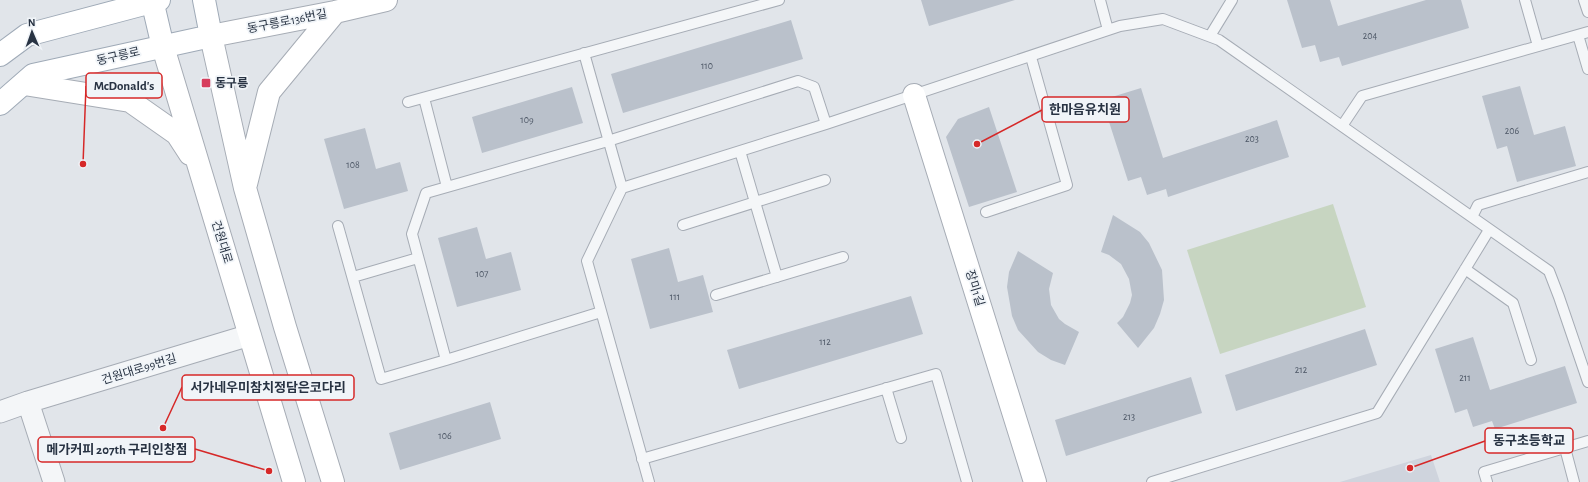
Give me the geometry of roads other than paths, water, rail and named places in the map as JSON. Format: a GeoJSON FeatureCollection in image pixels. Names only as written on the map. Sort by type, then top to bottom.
{"type":"FeatureCollection","features":[{"type":"Feature","properties":{"kind":"street"},"geometry":{"type":"LineString","coordinates":[[0,55],[27,35],[154,0]]}},
{"type":"Feature","properties":{"kind":"street","name":"건원대로"},"geometry":{"type":"LineString","coordinates":[[154,0],[163,46],[294,482]]}},
{"type":"Feature","properties":{"kind":"street"},"geometry":{"type":"LineString","coordinates":[[204,0],[210,36],[245,188],[284,327],[333,482]]}},
{"type":"Feature","properties":{"kind":"street","name":"동구릉로136번길"},"geometry":{"type":"LineString","coordinates":[[210,36],[335,12],[386,0]]}},
{"type":"Feature","properties":{"kind":"street"},"geometry":{"type":"LineString","coordinates":[[245,188],[269,92],[335,12]]}},
{"type":"Feature","properties":{"kind":"street","name":"동구릉로"},"geometry":{"type":"LineString","coordinates":[[0,104],[33,75],[210,36]]}},
{"type":"Feature","properties":{"kind":"street"},"geometry":{"type":"LineString","coordinates":[[24,84],[130,101],[177,134],[200,168]]}},
{"type":"Feature","properties":{"kind":"street","name":"장미1길"},"geometry":{"type":"LineString","coordinates":[[914,95],[1035,482]]}},
{"type":"Feature","properties":{"kind":"street","name":"건원대로99번길"},"geometry":{"type":"LineString","coordinates":[[0,412],[28,402],[250,335]]}},
{"type":"Feature","properties":{"kind":"street"},"geometry":{"type":"LineString","coordinates":[[28,402],[54,482]]}},
{"type":"Feature","properties":{"kind":"lane"},"geometry":{"type":"LineString","coordinates":[[408,102],[779,0]]}},
{"type":"Feature","properties":{"kind":"lane"},"geometry":{"type":"LineString","coordinates":[[1100,0],[1108,30]]}},
{"type":"Feature","properties":{"kind":"lane"},"geometry":{"type":"LineString","coordinates":[[1210,36],[1232,0]]}},
{"type":"Feature","properties":{"kind":"lane"},"geometry":{"type":"LineString","coordinates":[[1525,0],[1538,46]]}},
{"type":"Feature","properties":{"kind":"lane"},"geometry":{"type":"LineString","coordinates":[[1584,0],[1588,12]]}},
{"type":"Feature","properties":{"kind":"lane"},"geometry":{"type":"LineString","coordinates":[[622,188],[826,124],[1031,57],[1120,26],[1163,19],[1219,40],[1549,271],[1586,371],[1588,382]]}},
{"type":"Feature","properties":{"kind":"lane"},"geometry":{"type":"LineString","coordinates":[[1342,126],[1362,96],[1583,34],[1588,69]]}},
{"type":"Feature","properties":{"kind":"lane"},"geometry":{"type":"LineString","coordinates":[[584,53],[622,188],[587,261],[649,482]]}},
{"type":"Feature","properties":{"kind":"lane"},"geometry":{"type":"LineString","coordinates":[[986,212],[1067,185],[1031,57]]}},
{"type":"Feature","properties":{"kind":"lane"},"geometry":{"type":"LineString","coordinates":[[446,360],[412,234],[426,193],[608,141],[798,81],[814,87],[826,124]]}},
{"type":"Feature","properties":{"kind":"lane"},"geometry":{"type":"LineString","coordinates":[[424,98],[447,187]]}},
{"type":"Feature","properties":{"kind":"lane"},"geometry":{"type":"LineString","coordinates":[[740,151],[777,277]]}},
{"type":"Feature","properties":{"kind":"lane"},"geometry":{"type":"LineString","coordinates":[[1472,217],[1478,205],[1588,172]]}},
{"type":"Feature","properties":{"kind":"lane"},"geometry":{"type":"LineString","coordinates":[[683,225],[825,180]]}},
{"type":"Feature","properties":{"kind":"lane"},"geometry":{"type":"LineString","coordinates":[[338,226],[381,379],[602,312]]}},
{"type":"Feature","properties":{"kind":"lane"},"geometry":{"type":"LineString","coordinates":[[1152,482],[1378,413],[1489,230]]}},
{"type":"Feature","properties":{"kind":"lane"},"geometry":{"type":"LineString","coordinates":[[716,295],[843,257]]}},
{"type":"Feature","properties":{"kind":"lane"},"geometry":{"type":"LineString","coordinates":[[353,277],[418,258]]}},
{"type":"Feature","properties":{"kind":"lane"},"geometry":{"type":"LineString","coordinates":[[1465,269],[1513,303],[1531,360]]}},
{"type":"Feature","properties":{"kind":"lane"},"geometry":{"type":"LineString","coordinates":[[642,459],[936,374],[967,482]]}},
{"type":"Feature","properties":{"kind":"lane"},"geometry":{"type":"LineString","coordinates":[[886,388],[901,438]]}},
{"type":"Feature","properties":{"kind":"lane"},"geometry":{"type":"LineString","coordinates":[[1487,482],[1484,472],[1588,441]]}},
{"type":"Feature","properties":{"kind":"lane"},"geometry":{"type":"LineString","coordinates":[[1565,448],[1574,482]]}},
{"type":"Feature","properties":{"kind":"place","name":"동구릉"},"geometry":{"type":"Point","coordinates":[206,83]}},
{"type":"Feature","properties":{"kind":"place","name":"한마음유치원"},"geometry":{"type":"Point","coordinates":[977,144]}},
{"type":"Feature","properties":{"kind":"place","name":"McDonald's"},"geometry":{"type":"Point","coordinates":[83,164]}},
{"type":"Feature","properties":{"kind":"place","name":"서가네우미참치정담은코다리"},"geometry":{"type":"Point","coordinates":[163,428]}},
{"type":"Feature","properties":{"kind":"place","name":"동구초등학교"},"geometry":{"type":"Point","coordinates":[1410,468]}},
{"type":"Feature","properties":{"kind":"place","name":"메가커피 207th 구리인창점"},"geometry":{"type":"Point","coordinates":[269,471]}}]}
